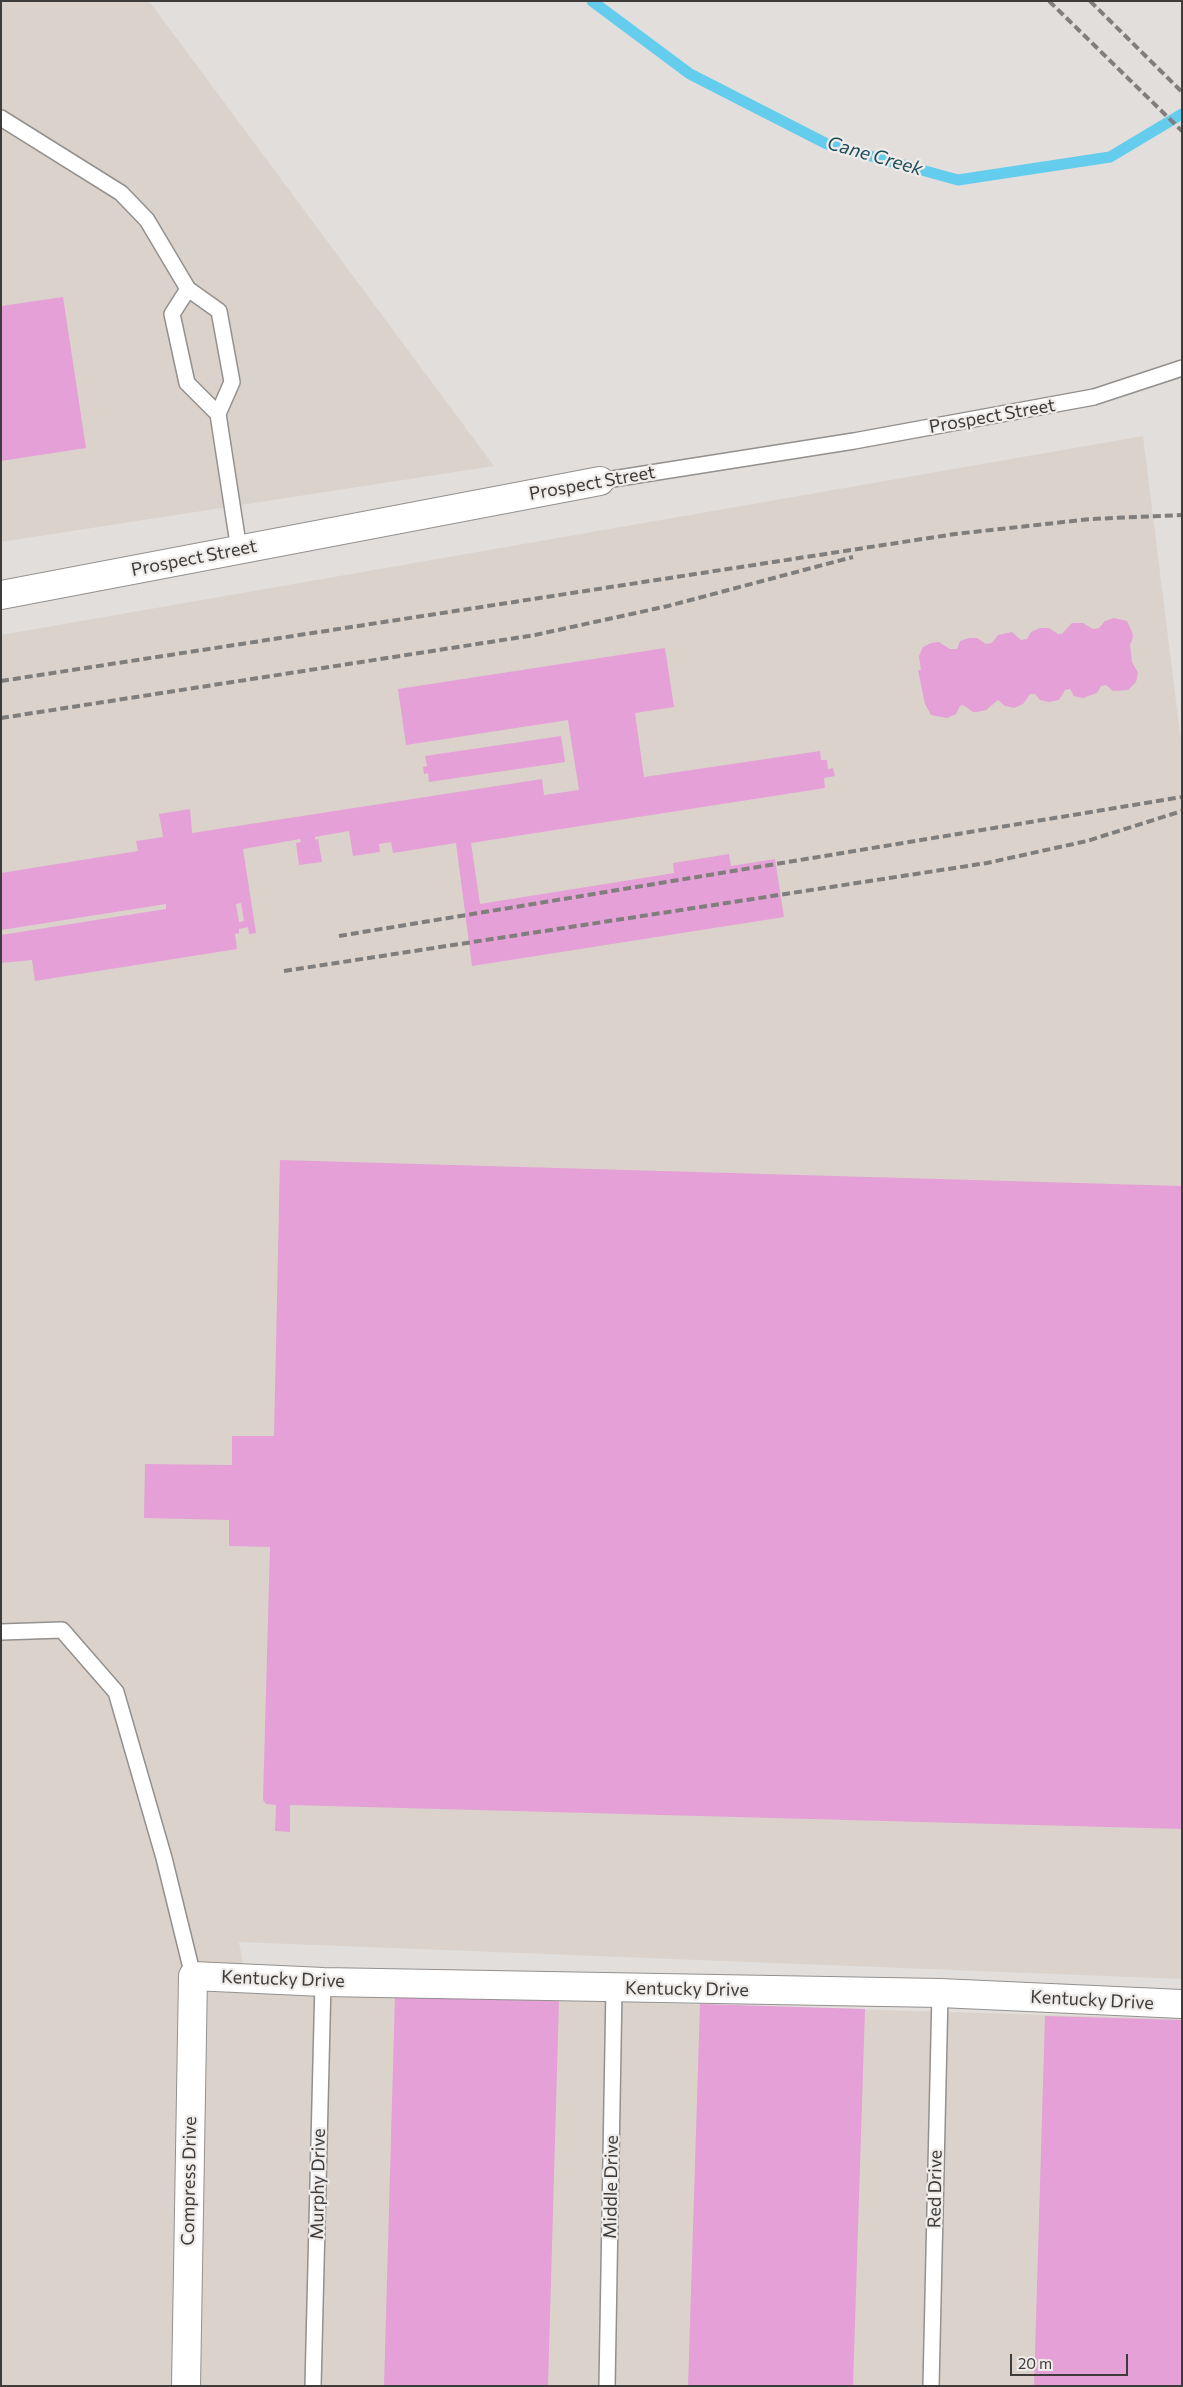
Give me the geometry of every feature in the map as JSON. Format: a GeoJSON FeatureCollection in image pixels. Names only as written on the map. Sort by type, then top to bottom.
{"type":"FeatureCollection","features":[{"type":"Feature","properties":{"kind":"street","name":"Prospect Street"},"geometry":{"type":"LineString","coordinates":[[1,595],[600,481]]}},
{"type":"Feature","properties":{"kind":"street","name":"Kentucky Drive"},"geometry":{"type":"LineString","coordinates":[[193,1976],[323,1982],[940,1993],[1182,2004]]}},
{"type":"Feature","properties":{"kind":"street","name":"Compress Drive"},"geometry":{"type":"LineString","coordinates":[[186,2386],[193,1976]]}},
{"type":"Feature","properties":{"kind":"lane"},"geometry":{"type":"LineString","coordinates":[[1,118],[120,193],[147,220],[188,289],[219,311],[232,382],[218,414],[239,550]]}},
{"type":"Feature","properties":{"kind":"lane"},"geometry":{"type":"LineString","coordinates":[[188,289],[172,314],[187,383],[218,414]]}},
{"type":"Feature","properties":{"kind":"lane","name":"Prospect Street"},"geometry":{"type":"LineString","coordinates":[[600,481],[854,441],[1094,397],[1182,368]]}},
{"type":"Feature","properties":{"kind":"lane"},"geometry":{"type":"LineString","coordinates":[[1,1632],[62,1630],[116,1692],[164,1858],[193,1976]]}},
{"type":"Feature","properties":{"kind":"lane","name":"Murphy Drive"},"geometry":{"type":"LineString","coordinates":[[313,2386],[323,1982]]}},
{"type":"Feature","properties":{"kind":"lane","name":"Middle Drive"},"geometry":{"type":"LineString","coordinates":[[607,2386],[614,1988]]}},
{"type":"Feature","properties":{"kind":"lane","name":"Red Drive"},"geometry":{"type":"LineString","coordinates":[[930,2386],[940,1993]]}},
{"type":"Feature","properties":{"kind":"shaded area"},"geometry":{"type":"Polygon","coordinates":[[[1,1],[149,1],[494,466],[1,542],[1,1]]]}},
{"type":"Feature","properties":{"kind":"shaded area"},"geometry":{"type":"Polygon","coordinates":[[[1143,436],[1182,749],[1182,1979],[239,1942],[248,1991],[1182,2019],[1182,2386],[1,2386],[1,635],[1143,436]]]}},
{"type":"Feature","properties":{"kind":"building"},"geometry":{"type":"Polygon","coordinates":[[[63,297],[86,448],[1,461],[1,306],[63,297]]]}},
{"type":"Feature","properties":{"kind":"building"},"geometry":{"type":"Polygon","coordinates":[[[1114,618],[1127,621],[1133,637],[1130,645],[1132,662],[1138,673],[1136,682],[1128,690],[1113,691],[1106,685],[1101,686],[1097,693],[1083,698],[1074,696],[1070,689],[1065,690],[1059,700],[1049,702],[1040,700],[1035,694],[1030,694],[1023,704],[1014,708],[1005,706],[998,700],[986,710],[977,712],[973,712],[963,705],[960,706],[956,714],[947,718],[931,715],[925,704],[918,670],[921,670],[919,656],[923,647],[931,643],[939,642],[950,649],[957,649],[960,641],[969,638],[977,638],[986,644],[992,643],[998,635],[1012,632],[1021,640],[1027,639],[1031,632],[1040,628],[1049,628],[1058,634],[1062,634],[1072,623],[1083,623],[1093,629],[1099,628],[1105,621],[1114,618]]]}},
{"type":"Feature","properties":{"kind":"building"},"geometry":{"type":"Polygon","coordinates":[[[665,648],[674,707],[635,713],[644,777],[820,751],[821,760],[827,760],[828,769],[833,768],[835,776],[824,778],[825,788],[471,843],[480,904],[674,873],[673,863],[729,854],[731,866],[775,859],[784,917],[472,966],[456,843],[393,853],[391,842],[379,844],[380,852],[353,856],[349,831],[315,837],[315,840],[318,839],[322,862],[299,865],[296,843],[301,842],[300,839],[243,849],[256,933],[249,934],[248,927],[239,929],[239,933],[235,934],[237,949],[35,981],[32,960],[1,963],[1,935],[166,909],[166,904],[1,930],[1,873],[138,851],[136,841],[163,837],[159,814],[190,809],[192,833],[542,779],[544,795],[579,790],[568,720],[406,745],[398,689],[665,648]],[[241,903],[236,904],[239,922],[244,921],[241,903]]]}},
{"type":"Feature","properties":{"kind":"building"},"geometry":{"type":"Polygon","coordinates":[[[561,736],[565,762],[429,782],[428,773],[424,774],[423,767],[427,766],[425,756],[561,736]]]}},
{"type":"Feature","properties":{"kind":"building"},"geometry":{"type":"Polygon","coordinates":[[[280,1160],[1182,1186],[1182,1829],[290,1805],[290,1832],[275,1831],[276,1805],[266,1804],[263,1800],[270,1547],[229,1546],[229,1520],[144,1518],[145,1464],[232,1465],[232,1436],[274,1436],[280,1160]]]}},
{"type":"Feature","properties":{"kind":"building"},"geometry":{"type":"Polygon","coordinates":[[[395,1995],[559,2000],[548,2386],[384,2386],[395,1995]]]}},
{"type":"Feature","properties":{"kind":"building"},"geometry":{"type":"Polygon","coordinates":[[[700,2004],[865,2009],[853,2386],[688,2386],[700,2004]]]}},
{"type":"Feature","properties":{"kind":"building"},"geometry":{"type":"Polygon","coordinates":[[[1045,2016],[1182,2020],[1182,2386],[1034,2386],[1045,2016]]]}},
{"type":"Feature","properties":{"kind":"waterway","name":"Cane Creek"},"geometry":{"type":"LineString","coordinates":[[592,1],[690,74],[827,144],[958,180],[1110,157],[1182,114]]}},
{"type":"Feature","properties":{"kind":"railway"},"geometry":{"type":"LineString","coordinates":[[1049,1],[1182,131]]}},
{"type":"Feature","properties":{"kind":"railway"},"geometry":{"type":"LineString","coordinates":[[1090,1],[1182,92]]}},
{"type":"Feature","properties":{"kind":"railway"},"geometry":{"type":"LineString","coordinates":[[1,681],[955,534],[1091,519],[1182,515]]}},
{"type":"Feature","properties":{"kind":"railway"},"geometry":{"type":"LineString","coordinates":[[1,718],[535,635],[668,606],[853,557]]}},
{"type":"Feature","properties":{"kind":"railway"},"geometry":{"type":"LineString","coordinates":[[339,936],[1182,797]]}},
{"type":"Feature","properties":{"kind":"railway"},"geometry":{"type":"LineString","coordinates":[[284,971],[987,863],[1087,841],[1182,811]]}}]}
